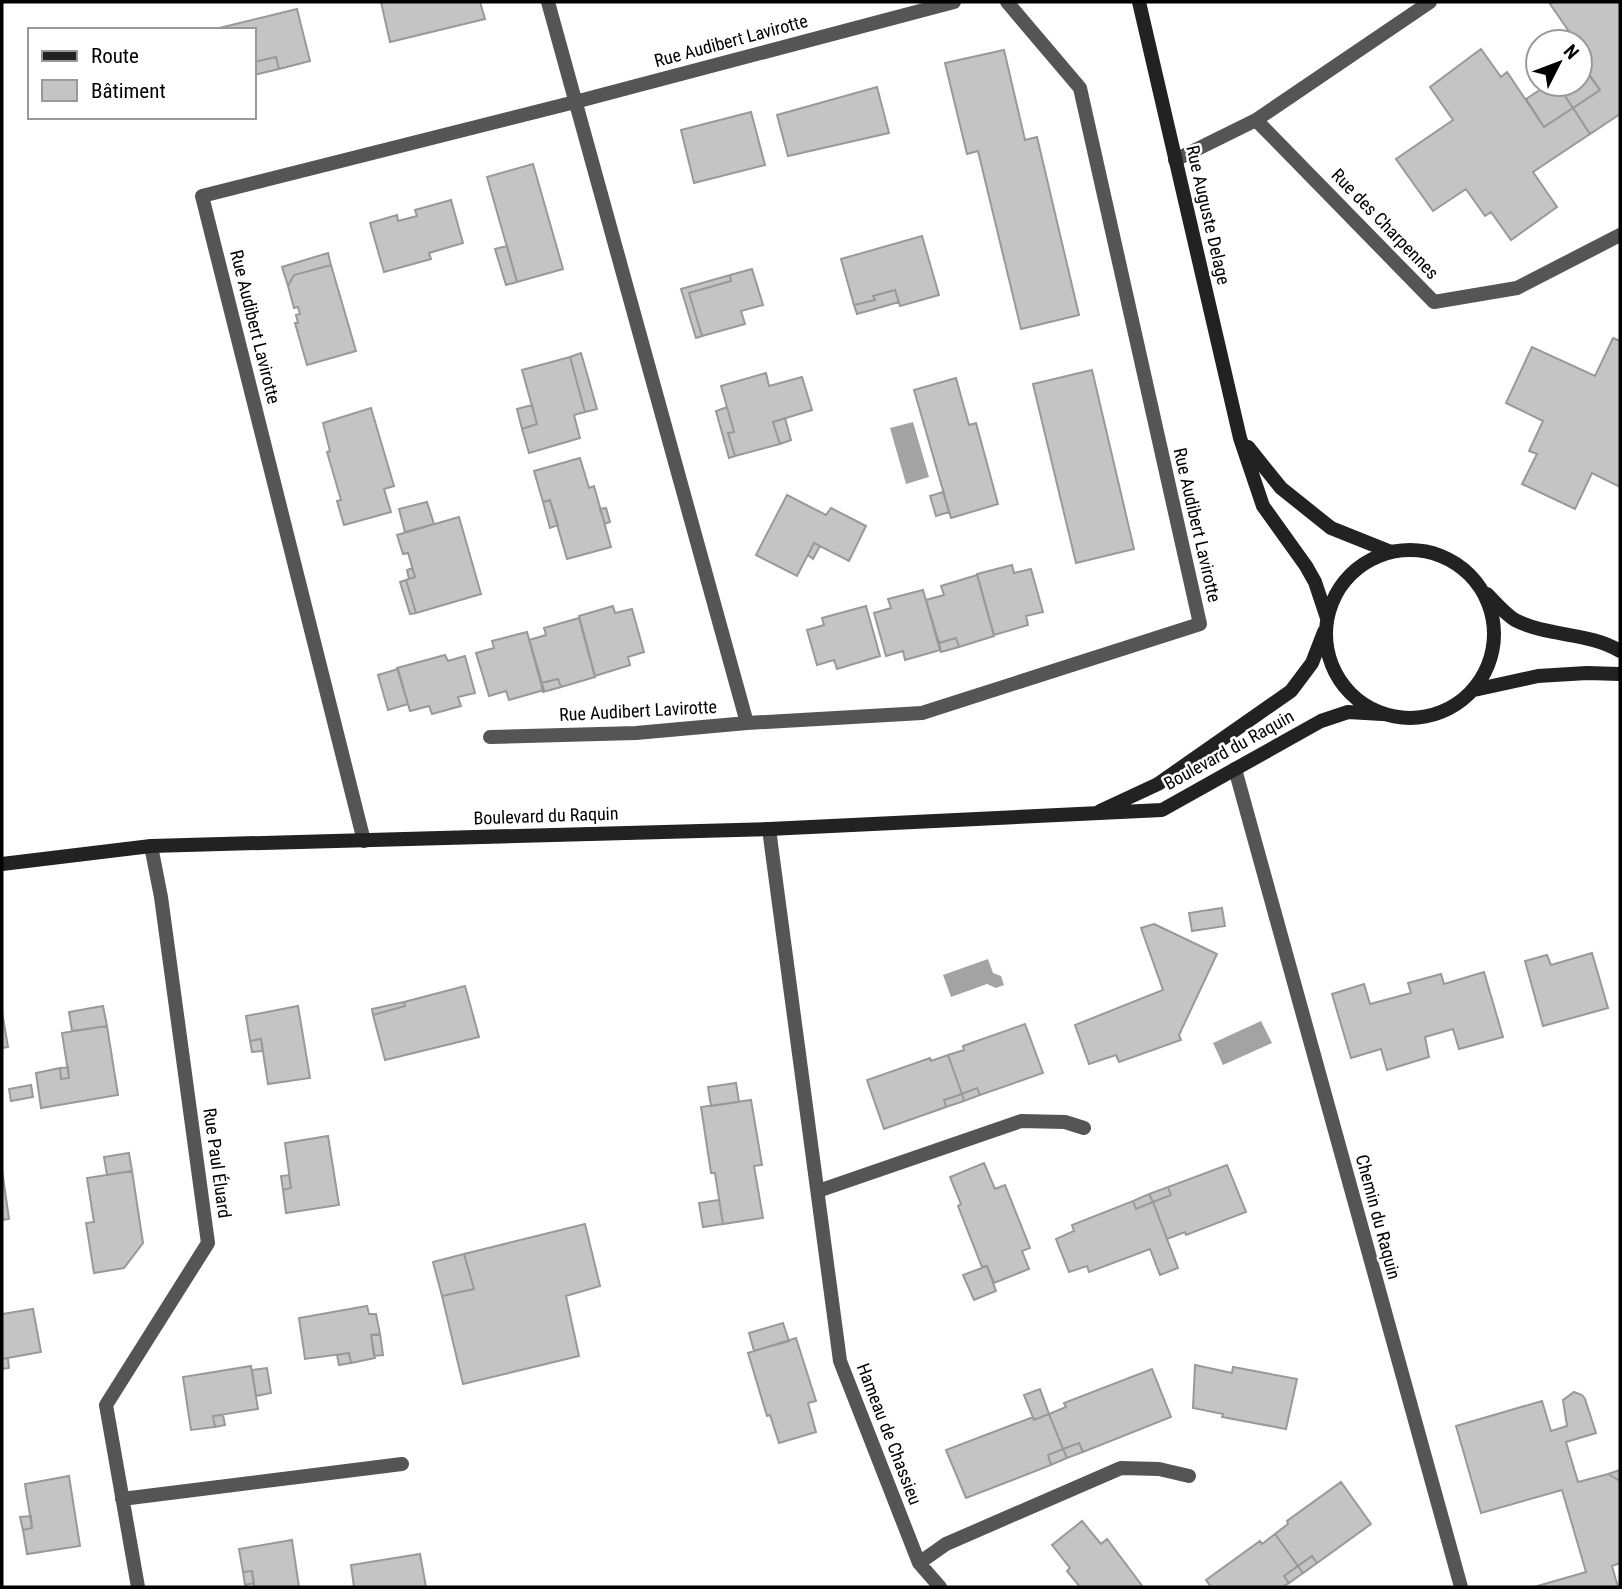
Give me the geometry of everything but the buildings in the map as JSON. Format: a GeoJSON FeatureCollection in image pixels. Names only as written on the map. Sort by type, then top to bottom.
{"type":"FeatureCollection","features":[{"type":"Feature","properties":{"kind":"street","name":"Rue Audibert Lavirotte"},"geometry":{"type":"LineString","coordinates":[[548,2],[747,723]]}},
{"type":"Feature","properties":{"kind":"street","name":"Rue Audibert Lavirotte"},"geometry":{"type":"LineString","coordinates":[[364,841],[202,196],[575,102],[938,4],[954,2]]}},
{"type":"Feature","properties":{"kind":"street","name":"Rue Audibert Lavirotte"},"geometry":{"type":"LineString","coordinates":[[490,737],[636,733],[747,723],[922,713],[1200,624],[1080,88],[1007,2]]}},
{"type":"Feature","properties":{"kind":"street","name":"Rue Auguste Delage"},"geometry":{"type":"LineString","coordinates":[[1139,2],[1240,438],[1264,506],[1306,565],[1315,583],[1326,624]]}},
{"type":"Feature","properties":{"kind":"street"},"geometry":{"type":"LineString","coordinates":[[1175,160],[1256,120],[1430,2]]}},
{"type":"Feature","properties":{"kind":"street","name":"Rue des Charpennes"},"geometry":{"type":"LineString","coordinates":[[1256,120],[1434,302],[1517,288],[1620,234]]}},
{"type":"Feature","properties":{"kind":"street","name":"Rue Auguste Delage"},"geometry":{"type":"LineString","coordinates":[[1240,438],[1281,488],[1331,528],[1391,552]]}},
{"type":"Feature","properties":{"kind":"street"},"geometry":{"type":"LineString","coordinates":[[1483,591],[1493,616],[1495,642],[1488,668],[1474,690],[1455,707],[1432,717],[1406,719],[1382,714],[1357,701],[1339,681],[1328,656],[1326,624],[1335,595],[1349,575],[1368,560],[1391,552],[1412,549],[1432,552],[1452,561],[1469,574],[1483,591],[1514,619],[1544,631],[1609,644],[1620,651]]}},
{"type":"Feature","properties":{"kind":"street","name":"Boulevard du Raquin"},"geometry":{"type":"LineString","coordinates":[[1092,814],[1158,784],[1291,691],[1312,663],[1326,624]]}},
{"type":"Feature","properties":{"kind":"street"},"geometry":{"type":"LineString","coordinates":[[1474,690],[1538,676],[1620,674]]}},
{"type":"Feature","properties":{"kind":"street","name":"Boulevard du Raquin"},"geometry":{"type":"LineString","coordinates":[[2,864],[151,846],[769,829],[1162,810],[1321,721],[1348,712],[1382,714]]}},
{"type":"Feature","properties":{"kind":"street","name":"Chemin du Raquin"},"geometry":{"type":"LineString","coordinates":[[1235,769],[1461,1587]]}},
{"type":"Feature","properties":{"kind":"street","name":"Hameau de Chassieu"},"geometry":{"type":"LineString","coordinates":[[769,829],[840,1361],[919,1563],[940,1587]]}},
{"type":"Feature","properties":{"kind":"street","name":"Rue Paul Éluard"},"geometry":{"type":"LineString","coordinates":[[138,1587],[106,1405],[208,1243],[161,897],[151,846]]}},
{"type":"Feature","properties":{"kind":"street"},"geometry":{"type":"LineString","coordinates":[[818,1191],[1021,1121],[1065,1122],[1084,1128]]}},
{"type":"Feature","properties":{"kind":"street"},"geometry":{"type":"LineString","coordinates":[[122,1499],[402,1464]]}},
{"type":"Feature","properties":{"kind":"street"},"geometry":{"type":"LineString","coordinates":[[919,1563],[946,1544],[1121,1468],[1159,1469],[1189,1476]]}},
{"type":"Feature","properties":{"kind":"shaded area"},"geometry":{"type":"Polygon","coordinates":[[[913,422],[929,477],[906,484],[890,428],[913,422]]]}},
{"type":"Feature","properties":{"kind":"shaded area"},"geometry":{"type":"Polygon","coordinates":[[[988,959],[993,973],[1001,976],[1004,985],[996,988],[987,984],[951,997],[943,975],[988,959]]]}},
{"type":"Feature","properties":{"kind":"shaded area"},"geometry":{"type":"Polygon","coordinates":[[[1261,1021],[1272,1043],[1223,1065],[1213,1043],[1261,1021]]]}}]}
